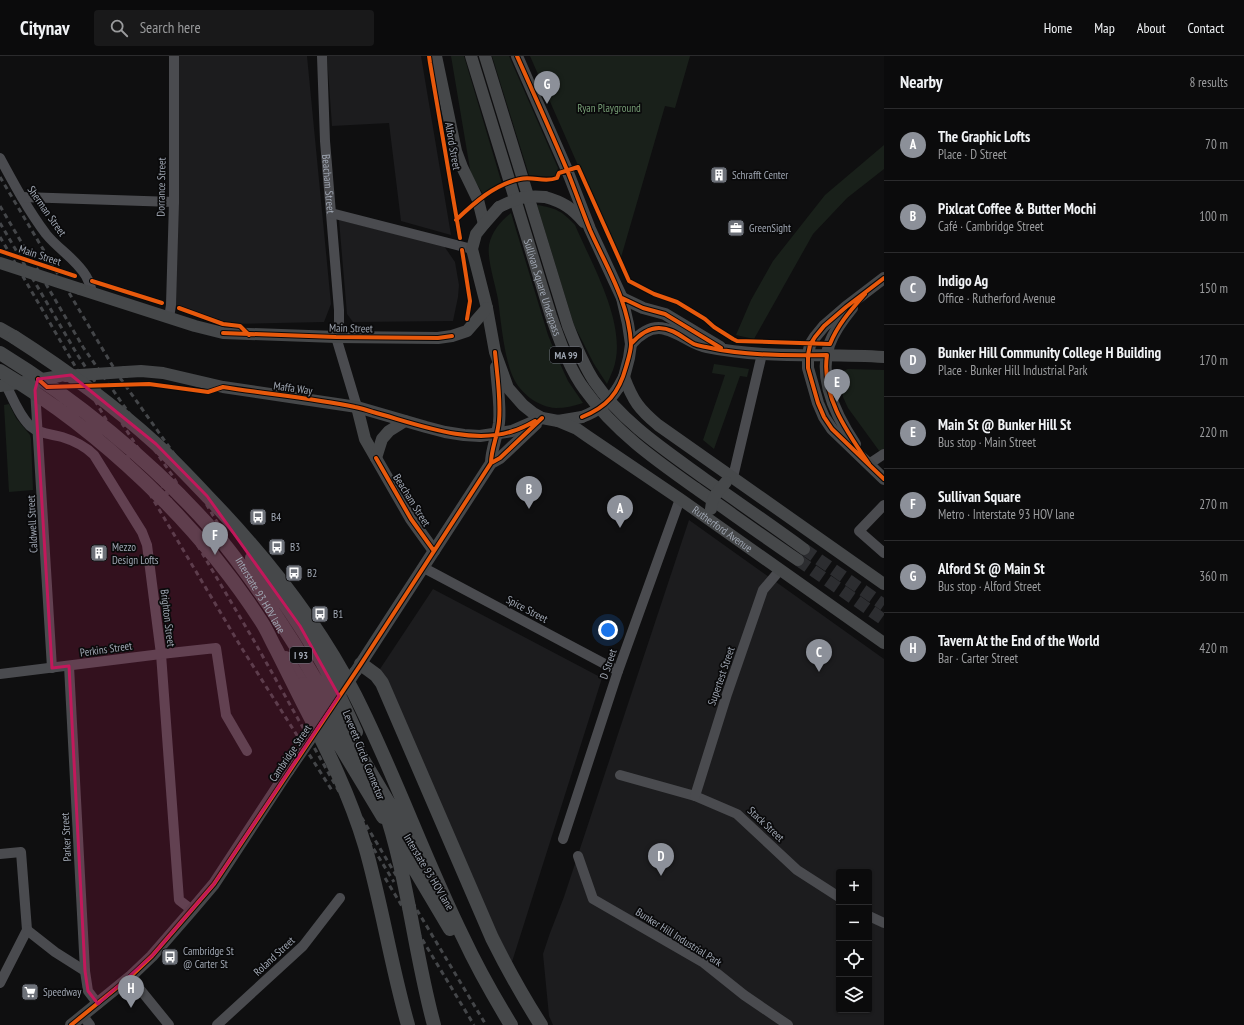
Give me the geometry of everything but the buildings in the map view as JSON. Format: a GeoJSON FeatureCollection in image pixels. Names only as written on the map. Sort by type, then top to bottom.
{"type":"FeatureCollection","features":[{"type":"Feature","properties":{"kind":"highway","name":"I 93"},"geometry":{"type":"LineString","coordinates":[[0,330],[43,356],[101,398],[156,444],[232,522],[278,576],[300,605],[347,681],[370,726],[386,759],[463,939],[494,998],[511,1025]]}},
{"type":"Feature","properties":{"kind":"highway","name":"Interstate 93 HOV lane"},"geometry":{"type":"LineString","coordinates":[[0,354],[77,406],[130,450],[184,501],[209,527],[233,556],[264,597],[295,645],[520,1025]]}},
{"type":"Feature","properties":{"kind":"highway","name":"I 93"},"geometry":{"type":"LineString","coordinates":[[0,370],[38,395],[121,460],[148,485],[199,538],[222,566],[262,623],[326,721],[507,1025]]}},
{"type":"Feature","properties":{"kind":"highway","name":"Leverett Circle Connector"},"geometry":{"type":"LineString","coordinates":[[207,496],[282,600],[310,643],[333,684],[362,747],[386,812],[394,841],[434,1025]]}},
{"type":"Feature","properties":{"kind":"highway"},"geometry":{"type":"LineString","coordinates":[[262,623],[326,747],[353,811],[374,879],[408,1025]]}},
{"type":"Feature","properties":{"kind":"highway"},"geometry":{"type":"LineString","coordinates":[[358,668],[376,675],[382,683],[492,938],[512,977],[540,1025]]}},
{"type":"Feature","properties":{"kind":"main road","name":"Alford Street"},"geometry":{"type":"LineString","coordinates":[[436,56],[456,151],[478,200],[484,224]]}},
{"type":"Feature","properties":{"kind":"main road","name":"Sullivan Square Underpass"},"geometry":{"type":"LineString","coordinates":[[471,56],[551,316],[566,355],[584,390],[624,435],[653,458],[798,560]]}},
{"type":"Feature","properties":{"kind":"main road","name":"Sullivan Square Underpass"},"geometry":{"type":"LineString","coordinates":[[485,56],[568,326],[578,352],[594,381],[631,424],[660,447],[804,549]]}},
{"type":"Feature","properties":{"kind":"main road"},"geometry":{"type":"LineString","coordinates":[[517,56],[567,170],[590,229],[622,298],[631,344],[624,377],[618,388],[604,405],[594,412],[582,417],[558,421],[542,418],[523,405],[509,390],[495,352],[472,249],[476,234],[499,207],[521,198],[532,196],[545,197],[555,200],[574,211],[590,229]]}},
{"type":"Feature","properties":{"kind":"main road","name":"Main Street"},"geometry":{"type":"LineString","coordinates":[[0,263],[169,318],[223,333],[336,337],[438,338],[452,336],[467,331],[486,308]]}},
{"type":"Feature","properties":{"kind":"main road"},"geometry":{"type":"LineString","coordinates":[[884,278],[824,326],[810,345],[808,356],[808,368],[818,404],[824,417],[832,428],[884,479]]}},
{"type":"Feature","properties":{"kind":"main road"},"geometry":{"type":"LineString","coordinates":[[865,294],[844,317],[838,326],[830,344],[825,366],[832,402],[847,432],[869,464]]}},
{"type":"Feature","properties":{"kind":"main road"},"geometry":{"type":"LineString","coordinates":[[622,298],[642,308],[665,314],[725,350]]}},
{"type":"Feature","properties":{"kind":"main road"},"geometry":{"type":"LineString","coordinates":[[631,344],[638,336],[646,331],[664,328],[695,344],[741,353],[884,357]]}},
{"type":"Feature","properties":{"kind":"main road","name":"Cambridge Street"},"geometry":{"type":"LineString","coordinates":[[491,463],[499,412],[495,352]]}},
{"type":"Feature","properties":{"kind":"main road","name":"Maffa Way"},"geometry":{"type":"LineString","coordinates":[[3,386],[60,376],[141,371],[163,373],[223,387],[357,407],[445,432],[464,435],[479,436],[512,432],[542,418]]}},
{"type":"Feature","properties":{"kind":"main road"},"geometry":{"type":"LineString","coordinates":[[0,374],[60,376]]}},
{"type":"Feature","properties":{"kind":"main road"},"geometry":{"type":"LineString","coordinates":[[624,377],[628,390],[635,403],[658,425],[729,480],[884,584]]}},
{"type":"Feature","properties":{"kind":"main road","name":"Beacham Street"},"geometry":{"type":"LineString","coordinates":[[357,407],[365,439],[411,519],[434,551]]}},
{"type":"Feature","properties":{"kind":"main road","name":"Cambridge Street"},"geometry":{"type":"LineString","coordinates":[[71,1025],[86,1020],[98,1004],[130,978],[152,956],[214,884],[424,568],[491,463],[500,458],[542,418]]}},
{"type":"Feature","properties":{"kind":"main road"},"geometry":{"type":"LineString","coordinates":[[376,458],[382,439],[389,431],[405,421]]}},
{"type":"Feature","properties":{"kind":"main road","name":"Rutherford Avenue"},"geometry":{"type":"LineString","coordinates":[[558,421],[587,436],[680,499],[884,643]]}},
{"type":"Feature","properties":{"kind":"main road"},"geometry":{"type":"LineString","coordinates":[[715,523],[711,509],[714,497],[729,480]]}},
{"type":"Feature","properties":{"kind":"street","name":"Dorrance Street"},"geometry":{"type":"LineString","coordinates":[[169,318],[171,305],[174,202],[174,56]]}},
{"type":"Feature","properties":{"kind":"street","name":"Beacham Street"},"geometry":{"type":"LineString","coordinates":[[322,56],[326,141],[339,310],[339,324],[336,337],[357,407]]}},
{"type":"Feature","properties":{"kind":"street","name":"Sherman Street"},"geometry":{"type":"LineString","coordinates":[[0,158],[22,198],[47,234],[83,272],[89,282],[92,293]]}},
{"type":"Feature","properties":{"kind":"street"},"geometry":{"type":"LineString","coordinates":[[22,198],[174,202]]}},
{"type":"Feature","properties":{"kind":"street"},"geometry":{"type":"LineString","coordinates":[[331,213],[472,249]]}},
{"type":"Feature","properties":{"kind":"street"},"geometry":{"type":"LineString","coordinates":[[729,480],[762,354]]}},
{"type":"Feature","properties":{"kind":"street","name":"Caldwell Street"},"geometry":{"type":"LineString","coordinates":[[38,379],[35,390],[39,431],[52,668]]}},
{"type":"Feature","properties":{"kind":"street","name":"Brighton Street"},"geometry":{"type":"LineString","coordinates":[[3,386],[23,418],[30,426],[39,431],[79,443],[94,455],[142,532],[147,545],[161,654],[179,900],[192,910]]}},
{"type":"Feature","properties":{"kind":"street"},"geometry":{"type":"LineString","coordinates":[[869,464],[884,454]]}},
{"type":"Feature","properties":{"kind":"street","name":"D Street"},"geometry":{"type":"LineString","coordinates":[[563,838],[618,671],[680,499]]}},
{"type":"Feature","properties":{"kind":"street"},"geometry":{"type":"LineString","coordinates":[[884,505],[859,531],[884,553]]}},
{"type":"Feature","properties":{"kind":"street","name":"Spice Street"},"geometry":{"type":"LineString","coordinates":[[424,568],[618,671]]}},
{"type":"Feature","properties":{"kind":"street","name":"Supertest Street"},"geometry":{"type":"LineString","coordinates":[[695,796],[763,590],[780,570]]}},
{"type":"Feature","properties":{"kind":"street","name":"Perkins Street"},"geometry":{"type":"LineString","coordinates":[[0,674],[216,648],[226,716],[247,751]]}},
{"type":"Feature","properties":{"kind":"street","name":"Parker Street"},"geometry":{"type":"LineString","coordinates":[[69,666],[85,971],[88,991],[98,1004]]}},
{"type":"Feature","properties":{"kind":"street","name":"Stack Street"},"geometry":{"type":"LineString","coordinates":[[620,774],[695,796],[737,814],[796,870],[836,895]]}},
{"type":"Feature","properties":{"kind":"street"},"geometry":{"type":"LineString","coordinates":[[0,854],[21,852],[27,930],[0,983]]}},
{"type":"Feature","properties":{"kind":"street","name":"Bunker Hill Industrial Park"},"geometry":{"type":"LineString","coordinates":[[578,856],[593,899],[704,963],[744,995],[788,1025]]}},
{"type":"Feature","properties":{"kind":"street","name":"Roland Street"},"geometry":{"type":"LineString","coordinates":[[217,1025],[303,946],[340,898]]}},
{"type":"Feature","properties":{"kind":"street"},"geometry":{"type":"LineString","coordinates":[[872,918],[884,924]]}},
{"type":"Feature","properties":{"kind":"street"},"geometry":{"type":"LineString","coordinates":[[27,930],[55,952],[85,971]]}},
{"type":"Feature","properties":{"kind":"street"},"geometry":{"type":"LineString","coordinates":[[130,978],[169,1025]]}},
{"type":"Feature","properties":{"kind":"highlighted area"},"geometry":{"type":"Polygon","coordinates":[[[71,375],[156,444],[207,496],[300,626],[339,696],[214,884],[152,956],[98,1004],[88,991],[85,971],[69,666],[52,668],[35,390],[38,379],[71,375]]]}},
{"type":"Feature","properties":{"kind":"shaded area"},"geometry":{"type":"Polygon","coordinates":[[[179,56],[307,56],[331,304],[324,322],[229,324],[175,305],[179,56]]]}},
{"type":"Feature","properties":{"kind":"shaded area"},"geometry":{"type":"Polygon","coordinates":[[[327,56],[421,56],[451,235],[401,221],[389,123],[332,126],[327,56]]]}},
{"type":"Feature","properties":{"kind":"shaded area"},"geometry":{"type":"Polygon","coordinates":[[[339,220],[444,246],[455,262],[459,285],[453,321],[353,322],[347,314],[339,220]]]}},
{"type":"Feature","properties":{"kind":"shaded area"},"geometry":{"type":"Polygon","coordinates":[[[689,520],[884,659],[884,1025],[553,1025],[549,1016],[543,954],[564,897],[689,520]]]}},
{"type":"Feature","properties":{"kind":"shaded area"},"geometry":{"type":"Polygon","coordinates":[[[433,589],[602,678],[511,965],[380,669],[433,589]]]}},
{"type":"Feature","properties":{"kind":"green space"},"geometry":{"type":"Polygon","coordinates":[[[451,56],[464,56],[502,184],[493,189],[485,197],[471,175],[451,56]]]}},
{"type":"Feature","properties":{"kind":"green space"},"geometry":{"type":"Polygon","coordinates":[[[492,56],[509,56],[558,168],[556,176],[529,175],[492,56]]]}},
{"type":"Feature","properties":{"kind":"green space","name":"Ryan Playground"},"geometry":{"type":"Polygon","coordinates":[[[530,56],[690,56],[675,108],[665,106],[620,261],[530,56]]]}},
{"type":"Feature","properties":{"kind":"green space"},"geometry":{"type":"Polygon","coordinates":[[[884,145],[884,169],[847,198],[813,234],[754,339],[736,335],[751,300],[773,261],[825,195],[884,145]]]}},
{"type":"Feature","properties":{"kind":"green space"},"geometry":{"type":"Polygon","coordinates":[[[537,205],[549,207],[558,211],[566,216],[575,225],[599,277],[612,316],[616,335],[617,353],[613,370],[607,384],[594,364],[574,325],[537,205]]]}},
{"type":"Feature","properties":{"kind":"green space"},"geometry":{"type":"Polygon","coordinates":[[[511,213],[548,335],[568,381],[583,403],[570,407],[559,408],[543,405],[525,394],[513,377],[505,350],[498,299],[490,264],[489,251],[490,240],[495,231],[500,223],[511,213]]]}},
{"type":"Feature","properties":{"kind":"green space"},"geometry":{"type":"Polygon","coordinates":[[[714,364],[749,369],[747,377],[740,376],[714,449],[703,440],[725,375],[712,373],[714,364]]]}},
{"type":"Feature","properties":{"kind":"green space"},"geometry":{"type":"Polygon","coordinates":[[[848,369],[884,370],[884,449],[880,452],[848,408],[843,397],[839,373],[848,369]]]}},
{"type":"Feature","properties":{"kind":"green space"},"geometry":{"type":"Polygon","coordinates":[[[9,404],[16,418],[30,435],[33,490],[9,492],[4,405],[9,404]]]}},
{"type":"Feature","properties":{"kind":"tunnel"},"geometry":{"type":"LineString","coordinates":[[804,549],[884,605]]}},
{"type":"Feature","properties":{"kind":"tunnel"},"geometry":{"type":"LineString","coordinates":[[798,560],[884,620]]}},
{"type":"Feature","properties":{"kind":"railway"},"geometry":{"type":"LineString","coordinates":[[0,177],[118,375],[189,475],[468,944],[506,1025]]}},
{"type":"Feature","properties":{"kind":"railway"},"geometry":{"type":"LineString","coordinates":[[0,206],[83,347],[172,475],[265,632],[325,753],[351,800],[486,1025]]}},
{"type":"Feature","properties":{"kind":"railway"},"geometry":{"type":"LineString","coordinates":[[0,223],[77,354],[160,482],[253,639],[346,804],[394,882]]}},
{"type":"Feature","properties":{"kind":"railway"},"geometry":{"type":"LineString","coordinates":[[0,237],[129,459],[241,647],[333,792]]}},
{"type":"Feature","properties":{"kind":"railway"},"geometry":{"type":"LineString","coordinates":[[385,878],[474,1025]]}},
{"type":"Feature","properties":{"kind":"cycle path"},"geometry":{"type":"LineString","coordinates":[[429,56],[460,238]]}},
{"type":"Feature","properties":{"kind":"cycle path"},"geometry":{"type":"LineString","coordinates":[[517,56],[549,127],[590,230],[616,285],[626,314],[629,329],[631,344],[630,350],[626,367],[616,392],[605,404],[582,417]]}},
{"type":"Feature","properties":{"kind":"cycle path"},"geometry":{"type":"LineString","coordinates":[[456,220],[485,195],[502,185],[525,178],[543,180],[557,178],[559,173],[578,167],[629,281],[654,294],[677,302],[737,341],[830,344],[841,324],[865,294]]}},
{"type":"Feature","properties":{"kind":"cycle path"},"geometry":{"type":"LineString","coordinates":[[462,250],[470,301],[467,319]]}},
{"type":"Feature","properties":{"kind":"cycle path"},"geometry":{"type":"LineString","coordinates":[[0,251],[75,276]]}},
{"type":"Feature","properties":{"kind":"cycle path"},"geometry":{"type":"LineString","coordinates":[[884,278],[824,326],[810,345],[808,355],[808,368],[818,403],[824,417],[832,429],[884,479]]}},
{"type":"Feature","properties":{"kind":"cycle path"},"geometry":{"type":"LineString","coordinates":[[92,281],[162,303]]}},
{"type":"Feature","properties":{"kind":"cycle path"},"geometry":{"type":"LineString","coordinates":[[622,298],[643,308],[665,314],[721,348]]}},
{"type":"Feature","properties":{"kind":"cycle path"},"geometry":{"type":"LineString","coordinates":[[179,308],[223,324],[240,326],[249,335]]}},
{"type":"Feature","properties":{"kind":"cycle path"},"geometry":{"type":"LineString","coordinates":[[631,344],[643,333],[651,329],[664,328],[673,331],[696,345],[721,350],[766,355],[827,355],[826,370],[832,399],[844,426],[869,464]]}},
{"type":"Feature","properties":{"kind":"cycle path"},"geometry":{"type":"LineString","coordinates":[[223,333],[336,337],[438,338],[452,336]]}},
{"type":"Feature","properties":{"kind":"cycle path"},"geometry":{"type":"LineString","coordinates":[[491,463],[498,426],[500,404],[495,352]]}},
{"type":"Feature","properties":{"kind":"cycle path"},"geometry":{"type":"LineString","coordinates":[[38,379],[47,387],[149,384],[208,392],[223,387],[357,407],[424,427],[479,436],[496,435],[516,430],[535,421]]}},
{"type":"Feature","properties":{"kind":"cycle path"},"geometry":{"type":"LineString","coordinates":[[71,1025],[130,977],[152,956],[214,884],[361,664],[491,463],[500,458],[542,418]]}},
{"type":"Feature","properties":{"kind":"cycle path"},"geometry":{"type":"LineString","coordinates":[[376,458],[411,519],[434,551]]}},
{"type":"Feature","properties":{"kind":"place","name":"Alford St @ Main St"},"geometry":{"type":"Point","coordinates":[547,104]}},
{"type":"Feature","properties":{"kind":"place","name":"Schrafft Center"},"geometry":{"type":"Point","coordinates":[719,175]}},
{"type":"Feature","properties":{"kind":"place","name":"GreenSight"},"geometry":{"type":"Point","coordinates":[736,228]}},
{"type":"Feature","properties":{"kind":"place","name":"Main St @ Bunker Hill St"},"geometry":{"type":"Point","coordinates":[837,402]}},
{"type":"Feature","properties":{"kind":"place","name":"Pixlcat Coffee & Butter Mochi"},"geometry":{"type":"Point","coordinates":[529,509]}},
{"type":"Feature","properties":{"kind":"place","name":"B4"},"geometry":{"type":"Point","coordinates":[258,517]}},
{"type":"Feature","properties":{"kind":"place","name":"The Graphic Lofts"},"geometry":{"type":"Point","coordinates":[620,528]}},
{"type":"Feature","properties":{"kind":"place","name":"B3"},"geometry":{"type":"Point","coordinates":[277,547]}},
{"type":"Feature","properties":{"kind":"place","name":"Mezzo Design Lofts"},"geometry":{"type":"Point","coordinates":[99,553]}},
{"type":"Feature","properties":{"kind":"place","name":"Sullivan Square"},"geometry":{"type":"Point","coordinates":[215,555]}},
{"type":"Feature","properties":{"kind":"place","name":"B2"},"geometry":{"type":"Point","coordinates":[294,573]}},
{"type":"Feature","properties":{"kind":"place","name":"B1"},"geometry":{"type":"Point","coordinates":[320,614]}},
{"type":"Feature","properties":{"kind":"place","name":"Indigo Ag"},"geometry":{"type":"Point","coordinates":[819,672]}},
{"type":"Feature","properties":{"kind":"place","name":"Bunker Hill Community College H Building"},"geometry":{"type":"Point","coordinates":[661,876]}},
{"type":"Feature","properties":{"kind":"place","name":"Cambridge St @ Carter St"},"geometry":{"type":"Point","coordinates":[170,957]}},
{"type":"Feature","properties":{"kind":"place","name":"Speedway"},"geometry":{"type":"Point","coordinates":[30,992]}},
{"type":"Feature","properties":{"kind":"place","name":"Tavern At the End of the World"},"geometry":{"type":"Point","coordinates":[131,1008]}}]}
